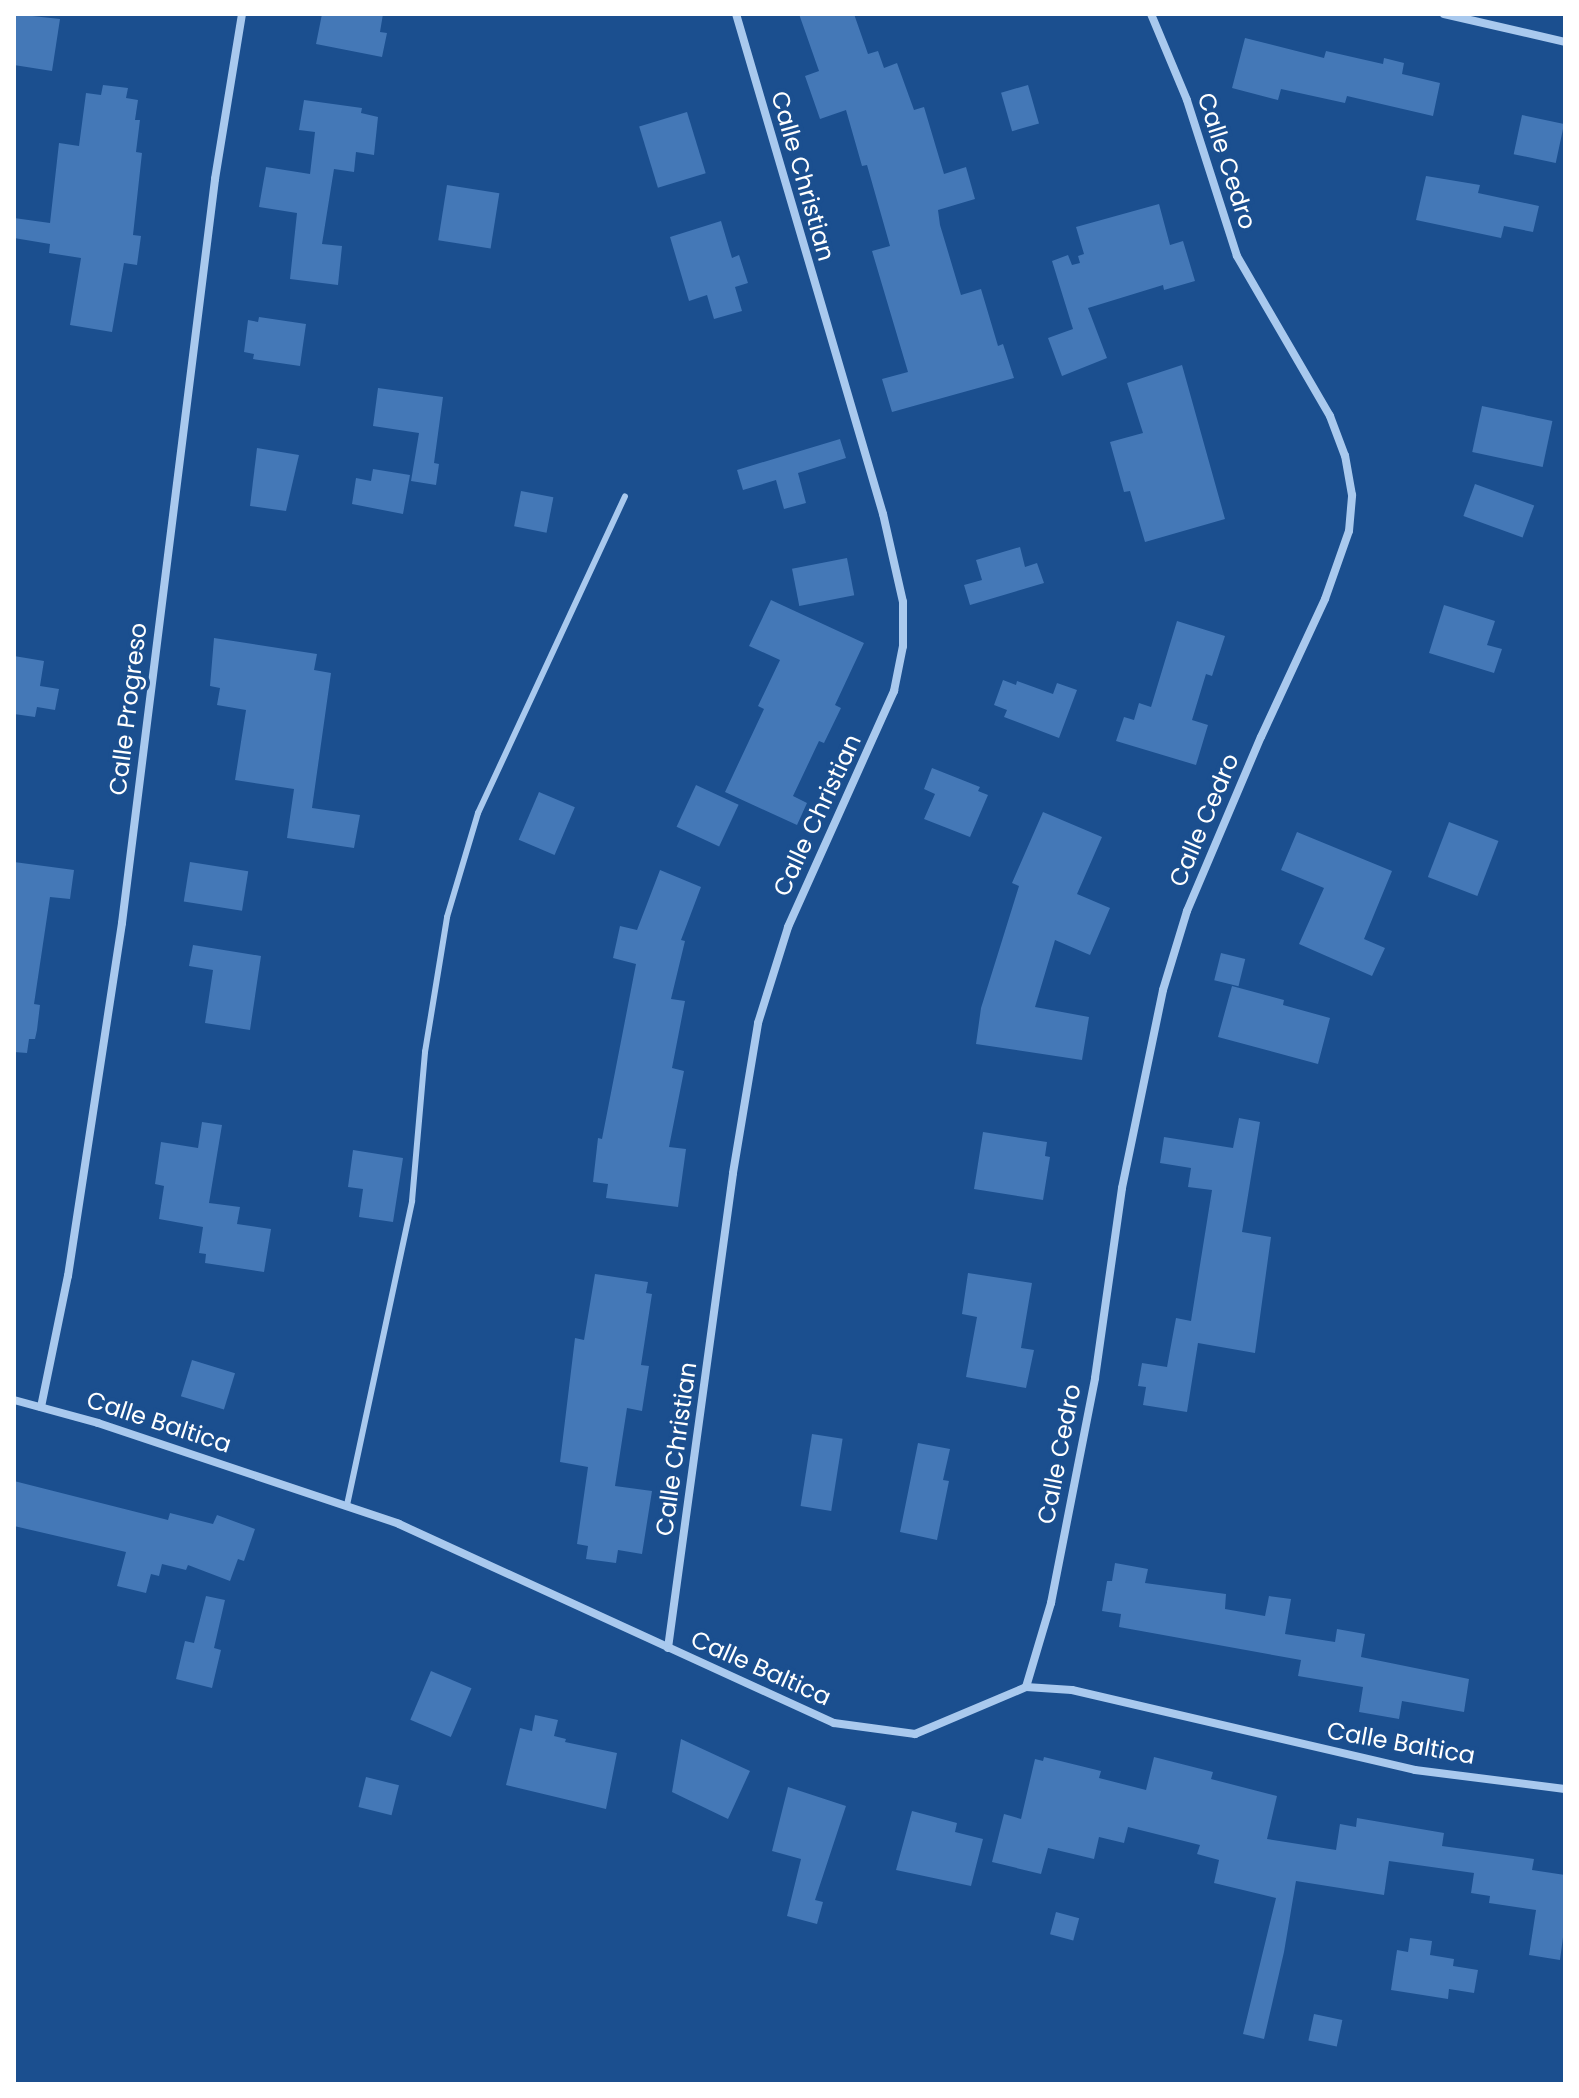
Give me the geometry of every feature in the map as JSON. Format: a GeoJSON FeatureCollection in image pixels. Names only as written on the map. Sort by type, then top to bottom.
{"type":"FeatureCollection","features":[{"type":"Feature","properties":{"kind":"street","name":"Calle Progreso"},"geometry":{"type":"LineString","coordinates":[[41,1407],[68,1276],[122,923],[214,193],[242,14]]}},
{"type":"Feature","properties":{"kind":"street","name":"Calle Christian"},"geometry":{"type":"LineString","coordinates":[[668,1648],[733,1173],[758,1023],[788,927],[894,691],[903,646],[903,602],[883,514],[736,14]]}},
{"type":"Feature","properties":{"kind":"street","name":"Calle Cedro"},"geometry":{"type":"LineString","coordinates":[[1026,1687],[1051,1603],[1095,1378],[1122,1188],[1163,990],[1187,911],[1261,737],[1325,599],[1349,531],[1352,495],[1345,456],[1330,416],[1237,256],[1187,100],[1151,14]]}},
{"type":"Feature","properties":{"kind":"street"},"geometry":{"type":"LineString","coordinates":[[1444,14],[1565,42]]}},
{"type":"Feature","properties":{"kind":"street","name":"Calle Baltica"},"geometry":{"type":"LineString","coordinates":[[14,1400],[399,1524],[834,1723],[915,1734],[1026,1687],[1105,1696],[1415,1770],[1565,1789]]}},
{"type":"Feature","properties":{"kind":"lane"},"geometry":{"type":"LineString","coordinates":[[347,1505],[412,1201],[425,1052],[447,917],[478,813],[625,496]]}},
{"type":"Feature","properties":{"kind":"building"},"geometry":{"type":"Polygon","coordinates":[[[14,14],[60,19],[52,71],[14,65],[14,14]]]}},
{"type":"Feature","properties":{"kind":"building"},"geometry":{"type":"Polygon","coordinates":[[[322,14],[383,14],[380,32],[387,33],[382,57],[316,44],[322,14]]]}},
{"type":"Feature","properties":{"kind":"building"},"geometry":{"type":"Polygon","coordinates":[[[799,14],[854,14],[868,54],[878,51],[884,68],[897,63],[914,110],[924,107],[944,174],[966,167],[975,199],[938,210],[940,225],[961,295],[981,289],[998,346],[1003,344],[1014,378],[892,412],[882,379],[908,372],[872,251],[890,246],[867,165],[862,166],[846,110],[820,119],[805,76],[819,71],[799,14]]]}},
{"type":"Feature","properties":{"kind":"building"},"geometry":{"type":"Polygon","coordinates":[[[1245,38],[1324,58],[1326,51],[1383,64],[1384,58],[1404,63],[1402,74],[1440,83],[1433,116],[1347,96],[1345,103],[1281,89],[1278,100],[1232,88],[1245,38]]]}},
{"type":"Feature","properties":{"kind":"building"},"geometry":{"type":"Polygon","coordinates":[[[103,85],[128,88],[126,98],[138,100],[135,120],[140,120],[136,152],[142,153],[133,235],[141,236],[137,265],[124,263],[112,332],[70,325],[81,258],[49,253],[50,244],[14,238],[14,218],[50,223],[59,143],[79,146],[86,93],[101,95],[103,85]]]}},
{"type":"Feature","properties":{"kind":"building"},"geometry":{"type":"Polygon","coordinates":[[[1028,85],[1039,123],[1012,131],[1001,93],[1028,85]]]}},
{"type":"Feature","properties":{"kind":"building"},"geometry":{"type":"Polygon","coordinates":[[[304,100],[362,108],[361,113],[378,117],[374,155],[356,152],[354,172],[334,169],[322,244],[342,246],[338,285],[290,279],[297,213],[259,207],[266,167],[310,174],[315,132],[299,130],[304,100]]]}},
{"type":"Feature","properties":{"kind":"building"},"geometry":{"type":"Polygon","coordinates":[[[687,112],[706,173],[658,188],[639,127],[687,112]]]}},
{"type":"Feature","properties":{"kind":"building"},"geometry":{"type":"Polygon","coordinates":[[[1522,115],[1564,124],[1556,163],[1514,154],[1522,115]]]}},
{"type":"Feature","properties":{"kind":"building"},"geometry":{"type":"Polygon","coordinates":[[[1426,176],[1480,185],[1478,193],[1539,206],[1533,232],[1504,226],[1501,238],[1416,220],[1426,176]]]}},
{"type":"Feature","properties":{"kind":"building"},"geometry":{"type":"Polygon","coordinates":[[[447,185],[499,193],[491,249],[438,240],[447,185]]]}},
{"type":"Feature","properties":{"kind":"building"},"geometry":{"type":"Polygon","coordinates":[[[1159,204],[1170,245],[1183,241],[1195,281],[1164,290],[1163,285],[1088,308],[1107,358],[1062,376],[1048,338],[1073,329],[1052,261],[1068,255],[1072,265],[1080,263],[1078,256],[1084,254],[1076,227],[1159,204]]]}},
{"type":"Feature","properties":{"kind":"building"},"geometry":{"type":"Polygon","coordinates":[[[721,221],[732,258],[739,255],[748,283],[735,287],[742,311],[714,319],[707,295],[689,301],[670,237],[721,221]]]}},
{"type":"Feature","properties":{"kind":"building"},"geometry":{"type":"Polygon","coordinates":[[[259,317],[306,324],[300,366],[253,359],[254,354],[244,352],[248,320],[258,322],[259,317]]]}},
{"type":"Feature","properties":{"kind":"building"},"geometry":{"type":"Polygon","coordinates":[[[1182,365],[1225,519],[1145,542],[1130,491],[1124,492],[1110,442],[1143,433],[1127,383],[1182,365]]]}},
{"type":"Feature","properties":{"kind":"building"},"geometry":{"type":"Polygon","coordinates":[[[378,388],[443,397],[434,463],[439,464],[436,485],[411,481],[419,433],[373,426],[378,388]]]}},
{"type":"Feature","properties":{"kind":"building"},"geometry":{"type":"Polygon","coordinates":[[[1482,406],[1552,421],[1543,467],[1472,452],[1482,406]]]}},
{"type":"Feature","properties":{"kind":"building"},"geometry":{"type":"Polygon","coordinates":[[[840,439],[846,458],[798,473],[806,503],[784,509],[776,480],[743,490],[737,470],[840,439]]]}},
{"type":"Feature","properties":{"kind":"building"},"geometry":{"type":"Polygon","coordinates":[[[257,448],[299,455],[286,511],[250,506],[257,448]]]}},
{"type":"Feature","properties":{"kind":"building"},"geometry":{"type":"Polygon","coordinates":[[[373,469],[410,475],[403,514],[352,504],[356,478],[371,481],[373,469]]]}},
{"type":"Feature","properties":{"kind":"building"},"geometry":{"type":"Polygon","coordinates":[[[1475,484],[1534,506],[1523,537],[1463,516],[1475,484]]]}},
{"type":"Feature","properties":{"kind":"building"},"geometry":{"type":"Polygon","coordinates":[[[521,491],[553,497],[547,533],[514,526],[521,491]]]}},
{"type":"Feature","properties":{"kind":"building"},"geometry":{"type":"Polygon","coordinates":[[[1020,547],[1025,567],[1037,563],[1044,583],[970,605],[964,585],[982,580],[976,560],[1020,547]]]}},
{"type":"Feature","properties":{"kind":"building"},"geometry":{"type":"Polygon","coordinates":[[[847,558],[854,595],[799,606],[792,569],[847,558]]]}},
{"type":"Feature","properties":{"kind":"building"},"geometry":{"type":"Polygon","coordinates":[[[771,600],[864,643],[835,705],[841,708],[824,743],[819,741],[793,796],[807,803],[797,825],[725,792],[764,709],[758,706],[780,660],[749,646],[771,600]]]}},
{"type":"Feature","properties":{"kind":"building"},"geometry":{"type":"Polygon","coordinates":[[[1444,605],[1495,621],[1487,645],[1502,649],[1494,673],[1429,653],[1444,605]]]}},
{"type":"Feature","properties":{"kind":"building"},"geometry":{"type":"Polygon","coordinates":[[[1177,621],[1225,636],[1212,676],[1206,674],[1192,720],[1208,725],[1196,765],[1116,741],[1124,717],[1134,720],[1139,703],[1151,707],[1177,621]]]}},
{"type":"Feature","properties":{"kind":"building"},"geometry":{"type":"Polygon","coordinates":[[[214,638],[317,654],[314,670],[331,673],[312,808],[360,815],[354,848],[287,838],[294,789],[235,780],[246,710],[217,705],[220,688],[210,686],[214,638]]]}},
{"type":"Feature","properties":{"kind":"building"},"geometry":{"type":"Polygon","coordinates":[[[14,656],[44,661],[40,686],[59,689],[55,710],[37,707],[35,717],[14,714],[14,656]]]}},
{"type":"Feature","properties":{"kind":"building"},"geometry":{"type":"Polygon","coordinates":[[[1003,680],[1016,685],[1017,681],[1053,694],[1057,683],[1077,690],[1059,738],[1004,717],[1007,710],[994,705],[1003,680]]]}},
{"type":"Feature","properties":{"kind":"building"},"geometry":{"type":"Polygon","coordinates":[[[932,768],[980,787],[978,791],[988,795],[970,837],[924,819],[935,794],[924,789],[932,768]]]}},
{"type":"Feature","properties":{"kind":"building"},"geometry":{"type":"Polygon","coordinates":[[[696,785],[739,805],[719,847],[677,827],[696,785]]]}},
{"type":"Feature","properties":{"kind":"building"},"geometry":{"type":"Polygon","coordinates":[[[539,792],[575,807],[555,855],[519,840],[539,792]]]}},
{"type":"Feature","properties":{"kind":"building"},"geometry":{"type":"Polygon","coordinates":[[[1043,812],[1102,837],[1077,894],[1110,908],[1090,955],[1055,940],[1035,1007],[1089,1017],[1082,1060],[976,1044],[981,1008],[1019,886],[1012,883],[1043,812]]]}},
{"type":"Feature","properties":{"kind":"building"},"geometry":{"type":"Polygon","coordinates":[[[1449,822],[1498,841],[1477,896],[1428,877],[1449,822]]]}},
{"type":"Feature","properties":{"kind":"building"},"geometry":{"type":"Polygon","coordinates":[[[1297,832],[1392,871],[1364,939],[1385,948],[1372,976],[1299,944],[1324,888],[1281,870],[1297,832]]]}},
{"type":"Feature","properties":{"kind":"building"},"geometry":{"type":"Polygon","coordinates":[[[14,862],[74,870],[70,899],[50,897],[34,1004],[40,1005],[37,1030],[35,1039],[29,1039],[27,1053],[14,1052],[14,862]]]}},
{"type":"Feature","properties":{"kind":"building"},"geometry":{"type":"Polygon","coordinates":[[[190,862],[248,871],[242,911],[184,902],[190,862]]]}},
{"type":"Feature","properties":{"kind":"building"},"geometry":{"type":"Polygon","coordinates":[[[660,870],[701,887],[681,940],[685,941],[671,999],[685,1001],[672,1068],[684,1071],[669,1147],[686,1149],[678,1207],[606,1198],[608,1184],[593,1182],[598,1138],[602,1139],[636,964],[613,958],[620,926],[637,930],[660,870]]]}},
{"type":"Feature","properties":{"kind":"building"},"geometry":{"type":"Polygon","coordinates":[[[193,945],[261,956],[250,1030],[205,1023],[213,970],[189,966],[193,945]]]}},
{"type":"Feature","properties":{"kind":"building"},"geometry":{"type":"Polygon","coordinates":[[[1221,953],[1245,959],[1238,986],[1214,980],[1221,953]]]}},
{"type":"Feature","properties":{"kind":"building"},"geometry":{"type":"Polygon","coordinates":[[[1232,986],[1284,1000],[1283,1005],[1330,1018],[1318,1064],[1218,1037],[1232,986]]]}},
{"type":"Feature","properties":{"kind":"building"},"geometry":{"type":"Polygon","coordinates":[[[1239,1118],[1260,1122],[1242,1232],[1271,1237],[1255,1353],[1198,1343],[1187,1412],[1143,1405],[1146,1387],[1138,1386],[1142,1363],[1167,1367],[1176,1318],[1191,1321],[1212,1190],[1188,1187],[1191,1168],[1160,1163],[1164,1137],[1233,1148],[1239,1118]]]}},
{"type":"Feature","properties":{"kind":"building"},"geometry":{"type":"Polygon","coordinates":[[[202,1122],[222,1125],[209,1203],[240,1207],[237,1224],[271,1229],[264,1272],[205,1263],[206,1254],[199,1253],[203,1227],[159,1219],[164,1186],[155,1184],[161,1142],[198,1148],[202,1122]]]}},
{"type":"Feature","properties":{"kind":"building"},"geometry":{"type":"Polygon","coordinates":[[[983,1132],[1047,1142],[1045,1156],[1050,1157],[1043,1200],[974,1189],[983,1132]]]}},
{"type":"Feature","properties":{"kind":"building"},"geometry":{"type":"Polygon","coordinates":[[[353,1150],[403,1158],[393,1222],[359,1217],[363,1189],[348,1187],[353,1150]]]}},
{"type":"Feature","properties":{"kind":"building"},"geometry":{"type":"Polygon","coordinates":[[[968,1273],[1032,1283],[1021,1348],[1034,1350],[1026,1388],[966,1377],[977,1317],[962,1314],[968,1273]]]}},
{"type":"Feature","properties":{"kind":"building"},"geometry":{"type":"Polygon","coordinates":[[[595,1274],[648,1282],[646,1293],[652,1294],[641,1365],[649,1366],[642,1411],[627,1408],[615,1486],[652,1491],[642,1554],[618,1550],[616,1563],[586,1559],[588,1546],[577,1544],[588,1467],[560,1462],[575,1338],[584,1340],[595,1274]]]}},
{"type":"Feature","properties":{"kind":"building"},"geometry":{"type":"Polygon","coordinates":[[[192,1360],[235,1373],[224,1409],[181,1396],[192,1360]]]}},
{"type":"Feature","properties":{"kind":"building"},"geometry":{"type":"Polygon","coordinates":[[[812,1434],[843,1439],[831,1511],[801,1506],[812,1434]]]}},
{"type":"Feature","properties":{"kind":"building"},"geometry":{"type":"Polygon","coordinates":[[[918,1443],[950,1449],[943,1480],[949,1481],[937,1540],[900,1532],[918,1443]]]}},
{"type":"Feature","properties":{"kind":"building"},"geometry":{"type":"Polygon","coordinates":[[[14,1481],[168,1520],[170,1513],[213,1524],[217,1515],[255,1529],[244,1561],[238,1559],[230,1581],[188,1565],[186,1570],[162,1564],[159,1576],[151,1574],[146,1593],[117,1586],[126,1552],[14,1526],[14,1481]]]}},
{"type":"Feature","properties":{"kind":"building"},"geometry":{"type":"Polygon","coordinates":[[[1115,1563],[1148,1569],[1145,1583],[1226,1594],[1225,1609],[1265,1616],[1269,1596],[1291,1599],[1285,1634],[1335,1642],[1337,1629],[1365,1634],[1361,1657],[1469,1679],[1464,1712],[1402,1701],[1399,1719],[1359,1712],[1363,1687],[1298,1676],[1301,1660],[1119,1627],[1121,1614],[1102,1611],[1107,1581],[1112,1581],[1115,1563]]]}},
{"type":"Feature","properties":{"kind":"building"},"geometry":{"type":"Polygon","coordinates":[[[206,1596],[225,1600],[214,1648],[221,1650],[212,1688],[176,1679],[185,1641],[194,1643],[206,1596]]]}},
{"type":"Feature","properties":{"kind":"building"},"geometry":{"type":"Polygon","coordinates":[[[431,1671],[472,1688],[451,1737],[410,1720],[431,1671]]]}},
{"type":"Feature","properties":{"kind":"building"},"geometry":{"type":"Polygon","coordinates":[[[535,1715],[558,1720],[554,1736],[566,1739],[565,1742],[617,1753],[606,1809],[506,1785],[520,1728],[532,1731],[535,1715]]]}},
{"type":"Feature","properties":{"kind":"building"},"geometry":{"type":"Polygon","coordinates":[[[681,1739],[750,1771],[728,1819],[672,1792],[681,1739]]]}},
{"type":"Feature","properties":{"kind":"building"},"geometry":{"type":"Polygon","coordinates":[[[1044,1757],[1101,1771],[1099,1778],[1146,1790],[1154,1757],[1213,1772],[1211,1779],[1277,1796],[1267,1839],[1336,1850],[1340,1824],[1356,1827],[1357,1818],[1444,1833],[1442,1846],[1534,1859],[1532,1870],[1565,1875],[1565,1922],[1560,1960],[1529,1955],[1536,1910],[1489,1903],[1490,1896],[1471,1893],[1474,1873],[1389,1861],[1384,1895],[1296,1881],[1264,2039],[1243,2034],[1276,1898],[1214,1883],[1219,1860],[1197,1854],[1200,1845],[1128,1827],[1124,1843],[1099,1837],[1094,1859],[1048,1848],[1041,1874],[992,1862],[1004,1814],[1021,1819],[1035,1759],[1043,1761],[1044,1757]]]}},
{"type":"Feature","properties":{"kind":"building"},"geometry":{"type":"Polygon","coordinates":[[[366,1777],[399,1785],[391,1815],[359,1807],[366,1777]]]}},
{"type":"Feature","properties":{"kind":"building"},"geometry":{"type":"Polygon","coordinates":[[[788,1787],[846,1806],[815,1900],[823,1902],[817,1924],[787,1916],[801,1859],[772,1851],[788,1787]]]}},
{"type":"Feature","properties":{"kind":"building"},"geometry":{"type":"Polygon","coordinates":[[[912,1811],[957,1823],[955,1832],[983,1839],[971,1886],[896,1870],[912,1811]]]}},
{"type":"Feature","properties":{"kind":"building"},"geometry":{"type":"Polygon","coordinates":[[[1056,1912],[1079,1918],[1073,1940],[1050,1934],[1056,1912]]]}},
{"type":"Feature","properties":{"kind":"building"},"geometry":{"type":"Polygon","coordinates":[[[1410,1938],[1432,1941],[1430,1955],[1454,1959],[1453,1966],[1478,1970],[1474,1993],[1449,1989],[1448,1999],[1391,1990],[1397,1950],[1408,1952],[1410,1938]]]}},
{"type":"Feature","properties":{"kind":"building"},"geometry":{"type":"Polygon","coordinates":[[[1314,2014],[1342,2020],[1337,2046],[1308,2040],[1314,2014]]]}}]}
